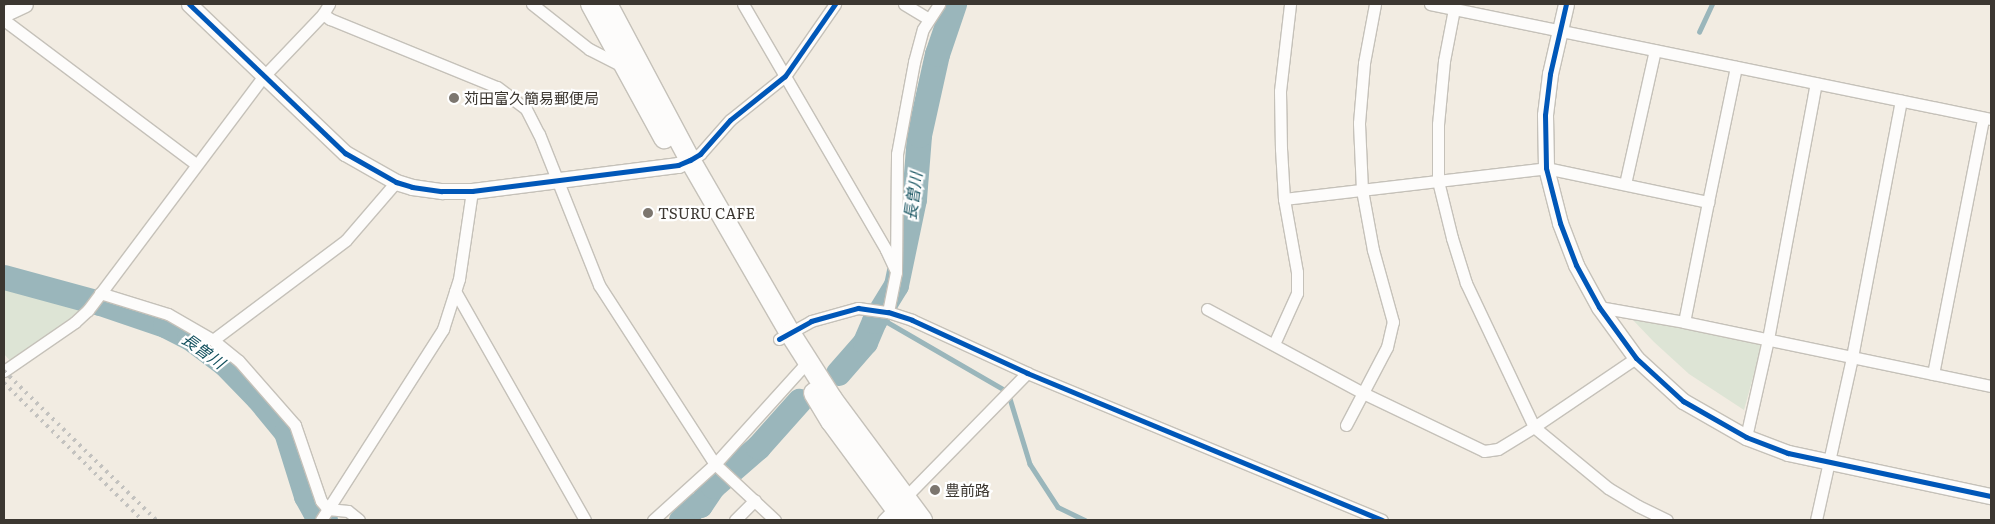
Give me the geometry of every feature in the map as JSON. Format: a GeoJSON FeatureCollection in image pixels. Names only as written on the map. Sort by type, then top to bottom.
{"type":"FeatureCollection","features":[{"type":"Feature","properties":{"kind":"highway"},"geometry":{"type":"LineString","coordinates":[[591,4],[627,69],[684,162],[784,336],[804,366],[831,421],[897,511],[922,520]]}},
{"type":"Feature","properties":{"kind":"highway"},"geometry":{"type":"LineString","coordinates":[[607,4],[650,80],[684,162]]}},
{"type":"Feature","properties":{"kind":"street"},"geometry":{"type":"LineString","coordinates":[[4,14],[25,4]]}},
{"type":"Feature","properties":{"kind":"street"},"geometry":{"type":"LineString","coordinates":[[189,4],[345,153],[396,182],[442,192],[472,191],[684,162],[700,154],[730,120],[786,76],[835,4]]}},
{"type":"Feature","properties":{"kind":"street"},"geometry":{"type":"LineString","coordinates":[[4,372],[75,322],[88,310],[264,76],[323,14],[329,4]]}},
{"type":"Feature","properties":{"kind":"street"},"geometry":{"type":"LineString","coordinates":[[532,4],[589,49],[650,80]]}},
{"type":"Feature","properties":{"kind":"street"},"geometry":{"type":"LineString","coordinates":[[743,4],[886,250],[896,272]]}},
{"type":"Feature","properties":{"kind":"street"},"geometry":{"type":"LineString","coordinates":[[904,4],[929,20]]}},
{"type":"Feature","properties":{"kind":"street"},"geometry":{"type":"LineString","coordinates":[[888,312],[896,272],[897,154],[914,62],[924,29],[939,4]]}},
{"type":"Feature","properties":{"kind":"street"},"geometry":{"type":"LineString","coordinates":[[1274,344],[1298,293],[1297,272],[1284,199],[1280,91],[1290,4]]}},
{"type":"Feature","properties":{"kind":"street"},"geometry":{"type":"LineString","coordinates":[[1346,425],[1387,347],[1393,322],[1373,250],[1362,190],[1359,123],[1364,63],[1375,4]]}},
{"type":"Feature","properties":{"kind":"street"},"geometry":{"type":"LineString","coordinates":[[1430,4],[1987,119],[1933,374]]}},
{"type":"Feature","properties":{"kind":"street"},"geometry":{"type":"LineString","coordinates":[[1566,4],[1545,115],[1546,168],[1560,223],[1576,265],[1599,307],[1636,358],[1684,400],[1713,420],[1746,437],[1788,452],[1828,462],[1991,496]]}},
{"type":"Feature","properties":{"kind":"street"},"geometry":{"type":"LineString","coordinates":[[1454,9],[1444,61],[1438,124],[1438,181],[1452,238],[1466,283],[1534,427],[1608,488],[1638,506],[1667,520]]}},
{"type":"Feature","properties":{"kind":"street"},"geometry":{"type":"LineString","coordinates":[[323,14],[330,19],[497,87],[514,98],[526,109],[539,134],[599,285],[715,464],[775,520]]}},
{"type":"Feature","properties":{"kind":"street"},"geometry":{"type":"LineString","coordinates":[[4,20],[196,164]]}},
{"type":"Feature","properties":{"kind":"street"},"geometry":{"type":"LineString","coordinates":[[1625,184],[1655,50]]}},
{"type":"Feature","properties":{"kind":"street"},"geometry":{"type":"LineString","coordinates":[[1684,322],[1736,67]]}},
{"type":"Feature","properties":{"kind":"street"},"geometry":{"type":"LineString","coordinates":[[1746,437],[1768,339],[1816,83]]}},
{"type":"Feature","properties":{"kind":"street"},"geometry":{"type":"LineString","coordinates":[[1816,520],[1852,357],[1901,101]]}},
{"type":"Feature","properties":{"kind":"street"},"geometry":{"type":"LineString","coordinates":[[1284,199],[1546,168],[1708,202]]}},
{"type":"Feature","properties":{"kind":"street"},"geometry":{"type":"LineString","coordinates":[[213,340],[346,240],[396,182]]}},
{"type":"Feature","properties":{"kind":"street"},"geometry":{"type":"LineString","coordinates":[[320,520],[443,329],[455,292],[472,191]]}},
{"type":"Feature","properties":{"kind":"street"},"geometry":{"type":"LineString","coordinates":[[455,292],[585,520]]}},
{"type":"Feature","properties":{"kind":"street"},"geometry":{"type":"LineString","coordinates":[[99,295],[168,314],[213,340],[239,361],[295,425],[321,501],[328,509],[348,511],[359,520]]}},
{"type":"Feature","properties":{"kind":"street"},"geometry":{"type":"LineString","coordinates":[[1599,307],[1684,322],[1991,386]]}},
{"type":"Feature","properties":{"kind":"street"},"geometry":{"type":"LineString","coordinates":[[784,336],[811,321],[858,308],[888,312],[912,320],[1027,373],[1382,520]]}},
{"type":"Feature","properties":{"kind":"street"},"geometry":{"type":"LineString","coordinates":[[1207,309],[1363,393],[1484,452],[1498,449],[1534,427],[1636,358]]}},
{"type":"Feature","properties":{"kind":"street"},"geometry":{"type":"LineString","coordinates":[[653,520],[715,464],[804,366]]}},
{"type":"Feature","properties":{"kind":"street"},"geometry":{"type":"LineString","coordinates":[[897,511],[1027,373]]}},
{"type":"Feature","properties":{"kind":"street"},"geometry":{"type":"LineString","coordinates":[[735,520],[755,500]]}},
{"type":"Feature","properties":{"kind":"green space"},"geometry":{"type":"Polygon","coordinates":[[[4,277],[93,302],[13,364],[4,354],[4,277]]]}},
{"type":"Feature","properties":{"kind":"green space"},"geometry":{"type":"Polygon","coordinates":[[[1632,319],[1765,334],[1744,410],[1689,374],[1632,319]]]}},
{"type":"Feature","properties":{"kind":"waterway","name":"長曽川"},"geometry":{"type":"LineString","coordinates":[[838,373],[865,342],[874,321],[896,285],[914,199],[919,135],[937,54],[954,4]]}},
{"type":"Feature","properties":{"kind":"waterway"},"geometry":{"type":"LineString","coordinates":[[1699,32],[1712,4]]}},
{"type":"Feature","properties":{"kind":"waterway","name":"長曽川"},"geometry":{"type":"LineString","coordinates":[[4,277],[100,303],[165,325],[189,337],[225,364],[258,398],[286,432],[306,496],[315,512],[325,520]]}},
{"type":"Feature","properties":{"kind":"waterway"},"geometry":{"type":"LineString","coordinates":[[877,316],[1008,392],[1030,464],[1058,507],[1085,520]]}},
{"type":"Feature","properties":{"kind":"waterway","name":"長曽川"},"geometry":{"type":"LineString","coordinates":[[681,520],[695,506],[700,505],[714,484],[713,486],[758,447],[799,401]]}},
{"type":"Feature","properties":{"kind":"railway"},"geometry":{"type":"LineString","coordinates":[[4,371],[156,520]]}},
{"type":"Feature","properties":{"kind":"railway"},"geometry":{"type":"LineString","coordinates":[[4,383],[142,520]]}},
{"type":"Feature","properties":{"kind":"cycle path"},"geometry":{"type":"LineString","coordinates":[[189,4],[345,153],[396,182],[412,187],[442,191],[472,191],[678,165],[690,160],[700,154],[730,120],[785,76],[835,4]]}},
{"type":"Feature","properties":{"kind":"cycle path"},"geometry":{"type":"LineString","coordinates":[[1566,4],[1550,74],[1545,115],[1546,168],[1560,223],[1576,265],[1599,307],[1636,358],[1683,401],[1746,437],[1788,453],[1991,496]]}},
{"type":"Feature","properties":{"kind":"cycle path"},"geometry":{"type":"LineString","coordinates":[[779,339],[811,321],[858,308],[888,312],[912,320],[1027,373],[1382,520]]}},
{"type":"Feature","properties":{"kind":"place","name":"苅田富久簡易郵便局"},"geometry":{"type":"Point","coordinates":[454,98]}},
{"type":"Feature","properties":{"kind":"place","name":"TSURU CAFE"},"geometry":{"type":"Point","coordinates":[648,213]}},
{"type":"Feature","properties":{"kind":"place","name":"豊前路"},"geometry":{"type":"Point","coordinates":[935,490]}}]}
